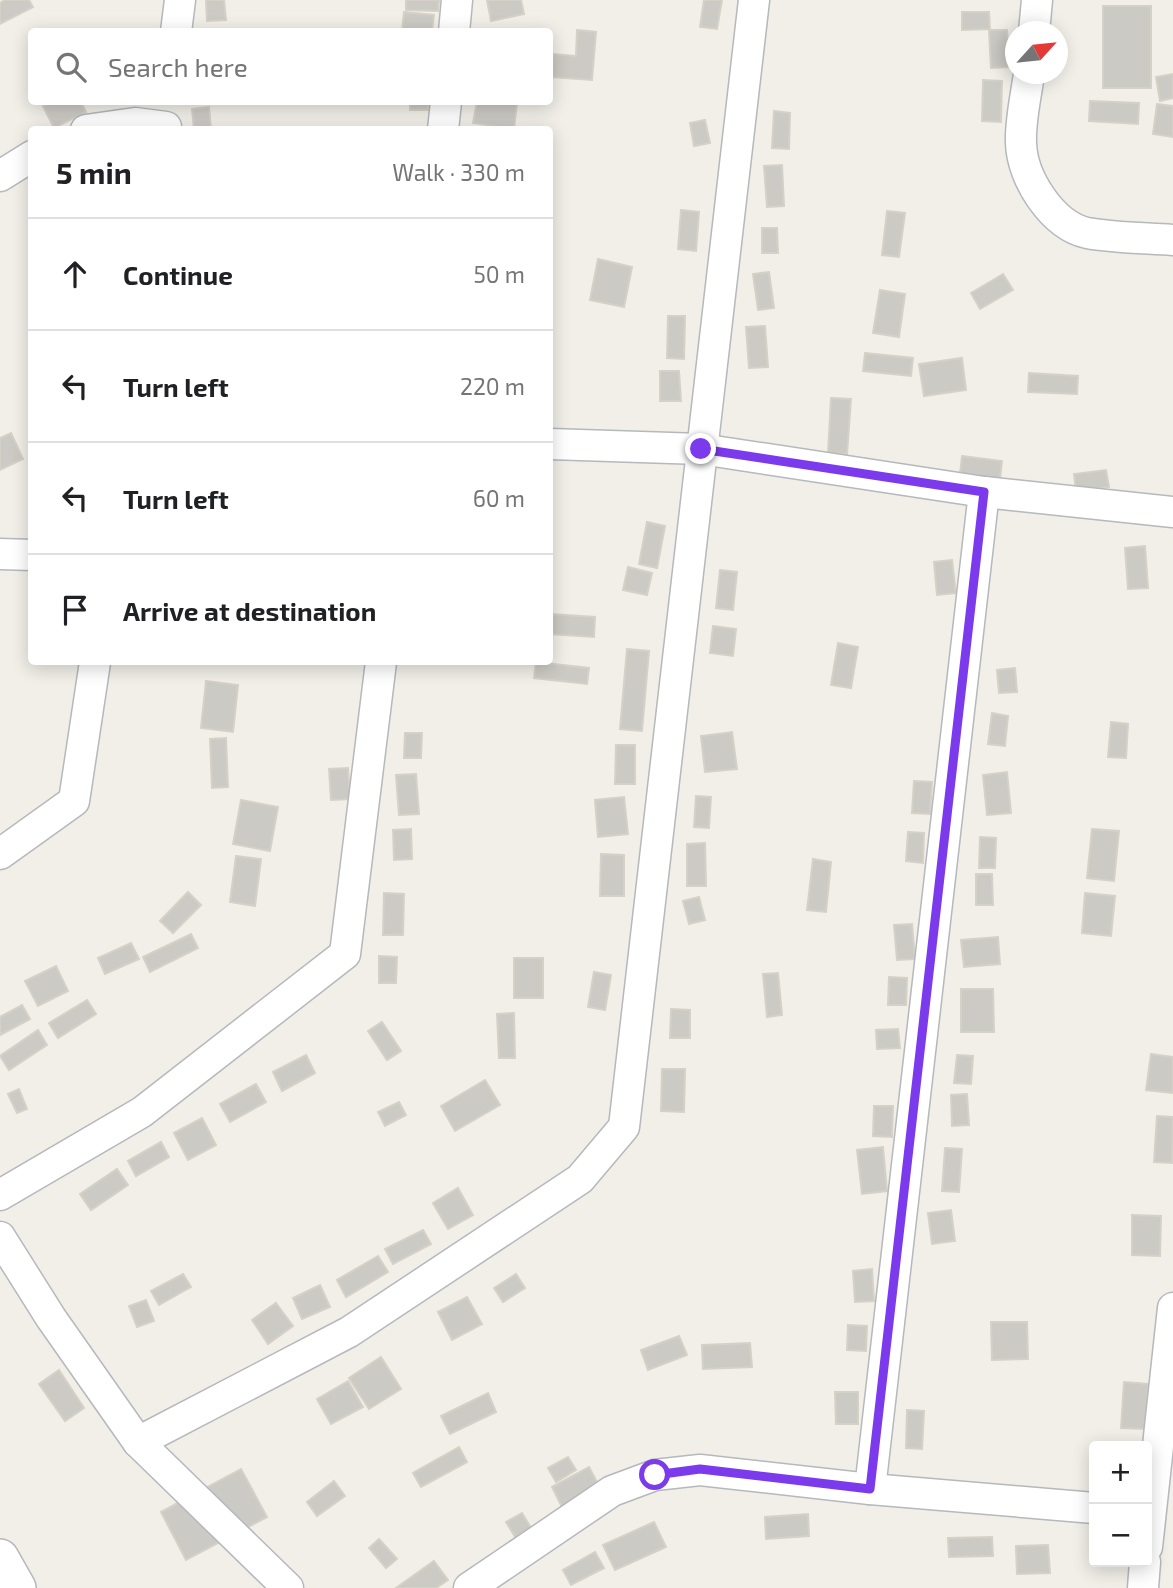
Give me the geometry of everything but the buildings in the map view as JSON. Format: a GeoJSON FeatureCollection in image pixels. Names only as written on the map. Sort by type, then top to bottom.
{"type":"FeatureCollection","features":[{"type":"Feature","properties":{"kind":"street"},"geometry":{"type":"LineString","coordinates":[[176,28],[180,0]]}},
{"type":"Feature","properties":{"kind":"street"},"geometry":{"type":"LineString","coordinates":[[454,28],[457,0]]}},
{"type":"Feature","properties":{"kind":"street"},"geometry":{"type":"LineString","coordinates":[[138,1442],[349,1332],[580,1179],[624,1127],[754,0]]}},
{"type":"Feature","properties":{"kind":"street"},"geometry":{"type":"LineString","coordinates":[[1035,21],[1037,0]]}},
{"type":"Feature","properties":{"kind":"street"},"geometry":{"type":"LineString","coordinates":[[1028,84],[1021,144],[1027,169],[1040,198],[1060,220],[1086,232],[1173,240]]}},
{"type":"Feature","properties":{"kind":"street"},"geometry":{"type":"LineString","coordinates":[[443,126],[446,105]]}},
{"type":"Feature","properties":{"kind":"street"},"geometry":{"type":"LineString","coordinates":[[114,126],[166,119]]}},
{"type":"Feature","properties":{"kind":"street"},"geometry":{"type":"LineString","coordinates":[[0,176],[28,158]]}},
{"type":"Feature","properties":{"kind":"street"},"geometry":{"type":"LineString","coordinates":[[553,444],[701,449],[984,492],[1173,512]]}},
{"type":"Feature","properties":{"kind":"street"},"geometry":{"type":"LineString","coordinates":[[870,1489],[984,492]]}},
{"type":"Feature","properties":{"kind":"street"},"geometry":{"type":"LineString","coordinates":[[0,554],[28,555]]}},
{"type":"Feature","properties":{"kind":"street"},"geometry":{"type":"LineString","coordinates":[[0,854],[74,802],[95,665]]}},
{"type":"Feature","properties":{"kind":"street"},"geometry":{"type":"LineString","coordinates":[[0,1195],[142,1112],[345,954],[382,665]]}},
{"type":"Feature","properties":{"kind":"street"},"geometry":{"type":"LineString","coordinates":[[0,1237],[51,1318],[138,1442],[288,1588]]}},
{"type":"Feature","properties":{"kind":"street"},"geometry":{"type":"LineString","coordinates":[[1149,1504],[1173,1308]]}},
{"type":"Feature","properties":{"kind":"street"},"geometry":{"type":"LineString","coordinates":[[469,1588],[612,1491],[655,1475],[700,1469],[870,1489],[1089,1508]]}},
{"type":"Feature","properties":{"kind":"street"},"geometry":{"type":"LineString","coordinates":[[1143,1588],[1145,1567]]}},
{"type":"Feature","properties":{"kind":"route"},"geometry":{"type":"LineString","coordinates":[[655,1475],[700,1469],[870,1489],[984,492],[701,449]]}}]}
